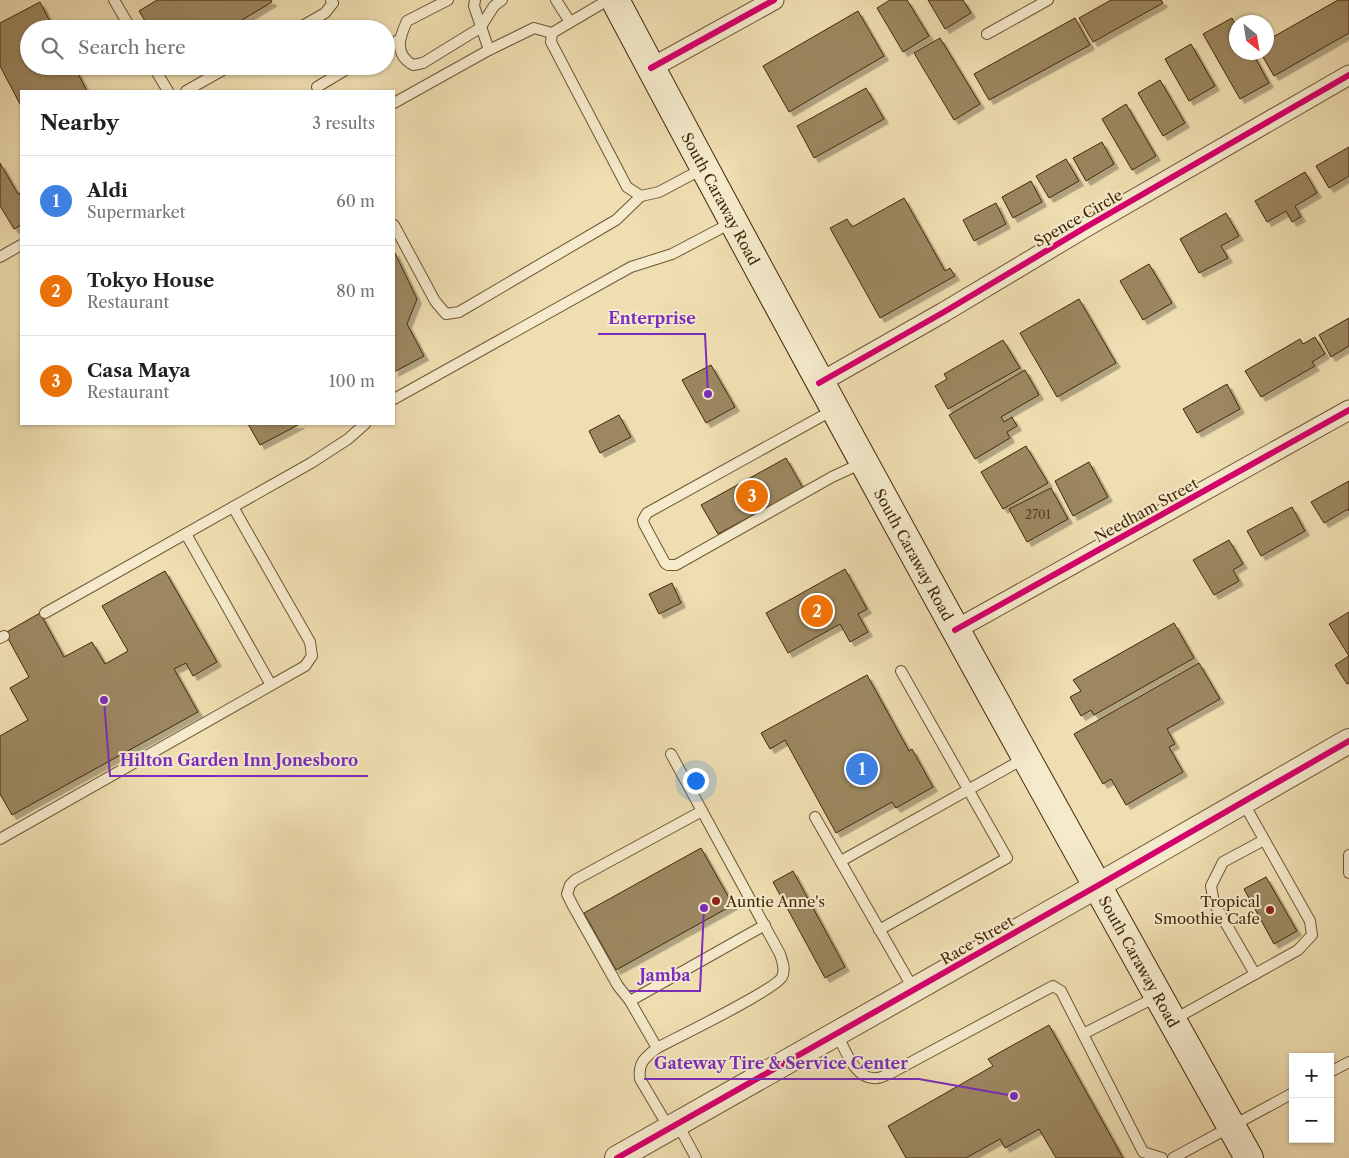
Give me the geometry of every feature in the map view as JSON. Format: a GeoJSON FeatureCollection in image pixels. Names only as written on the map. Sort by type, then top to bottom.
{"type":"FeatureCollection","features":[{"type":"Feature","properties":{"kind":"main road","name":"South Caraway Road"},"geometry":{"type":"LineString","coordinates":[[615,0],[819,383],[1249,1158]]}},
{"type":"Feature","properties":{"kind":"street"},"geometry":{"type":"LineString","coordinates":[[651,68],[774,0]]}},
{"type":"Feature","properties":{"kind":"street","name":"Spence Circle"},"geometry":{"type":"LineString","coordinates":[[819,383],[1349,75]]}},
{"type":"Feature","properties":{"kind":"street","name":"Needham Street"},"geometry":{"type":"LineString","coordinates":[[956,630],[1349,410]]}},
{"type":"Feature","properties":{"kind":"street","name":"Race Street"},"geometry":{"type":"LineString","coordinates":[[617,1158],[1349,741]]}},
{"type":"Feature","properties":{"kind":"lane"},"geometry":{"type":"LineString","coordinates":[[114,0],[126,20]]}},
{"type":"Feature","properties":{"kind":"lane"},"geometry":{"type":"LineString","coordinates":[[313,20],[325,13],[333,3],[331,0]]}},
{"type":"Feature","properties":{"kind":"lane"},"geometry":{"type":"LineString","coordinates":[[448,0],[407,21],[399,47],[405,61],[413,65],[423,63],[480,28],[494,6],[502,0]]}},
{"type":"Feature","properties":{"kind":"lane"},"geometry":{"type":"LineString","coordinates":[[475,0],[474,6],[480,28],[489,50]]}},
{"type":"Feature","properties":{"kind":"lane"},"geometry":{"type":"LineString","coordinates":[[556,0],[570,22]]}},
{"type":"Feature","properties":{"kind":"lane"},"geometry":{"type":"LineString","coordinates":[[395,102],[489,50],[534,28],[552,32],[608,0]]}},
{"type":"Feature","properties":{"kind":"lane"},"geometry":{"type":"LineString","coordinates":[[988,34],[1048,0]]}},
{"type":"Feature","properties":{"kind":"lane"},"geometry":{"type":"LineString","coordinates":[[552,32],[551,42],[627,187],[641,196]]}},
{"type":"Feature","properties":{"kind":"lane"},"geometry":{"type":"LineString","coordinates":[[395,42],[400,39]]}},
{"type":"Feature","properties":{"kind":"lane"},"geometry":{"type":"LineString","coordinates":[[158,75],[167,90]]}},
{"type":"Feature","properties":{"kind":"lane"},"geometry":{"type":"LineString","coordinates":[[188,90],[214,75]]}},
{"type":"Feature","properties":{"kind":"lane"},"geometry":{"type":"LineString","coordinates":[[315,90],[338,75]]}},
{"type":"Feature","properties":{"kind":"lane"},"geometry":{"type":"LineString","coordinates":[[395,227],[435,301],[446,314],[459,312],[616,220],[641,196],[659,192],[705,168]]}},
{"type":"Feature","properties":{"kind":"lane"},"geometry":{"type":"LineString","coordinates":[[395,398],[631,267],[672,254],[734,222]]}},
{"type":"Feature","properties":{"kind":"lane"},"geometry":{"type":"LineString","coordinates":[[0,257],[20,246]]}},
{"type":"Feature","properties":{"kind":"lane"},"geometry":{"type":"LineString","coordinates":[[834,410],[647,513],[643,520],[644,524],[661,555],[668,565],[673,566],[681,563],[832,477],[863,462]]}},
{"type":"Feature","properties":{"kind":"lane"},"geometry":{"type":"LineString","coordinates":[[44,613],[311,463],[348,439],[364,425]]}},
{"type":"Feature","properties":{"kind":"lane"},"geometry":{"type":"LineString","coordinates":[[0,839],[305,666],[312,656],[310,642],[232,507]]}},
{"type":"Feature","properties":{"kind":"lane"},"geometry":{"type":"LineString","coordinates":[[186,534],[271,685]]}},
{"type":"Feature","properties":{"kind":"lane"},"geometry":{"type":"LineString","coordinates":[[879,930],[1006,858],[901,671]]}},
{"type":"Feature","properties":{"kind":"lane"},"geometry":{"type":"LineString","coordinates":[[671,754],[765,925],[780,954],[784,969],[781,978],[762,992],[656,1048],[644,1059],[639,1069],[640,1079],[696,1158]]}},
{"type":"Feature","properties":{"kind":"lane"},"geometry":{"type":"LineString","coordinates":[[841,861],[1026,758]]}},
{"type":"Feature","properties":{"kind":"lane"},"geometry":{"type":"LineString","coordinates":[[1172,1020],[1298,950],[1312,935],[1310,921],[1243,802]]}},
{"type":"Feature","properties":{"kind":"lane"},"geometry":{"type":"LineString","coordinates":[[656,1048],[630,1002],[618,986],[567,894],[570,885],[575,880],[702,811]]}},
{"type":"Feature","properties":{"kind":"lane"},"geometry":{"type":"LineString","coordinates":[[815,817],[914,990]]}},
{"type":"Feature","properties":{"kind":"lane"},"geometry":{"type":"LineString","coordinates":[[1255,974],[1214,903],[1211,886],[1223,862],[1264,840]]}},
{"type":"Feature","properties":{"kind":"lane"},"geometry":{"type":"LineString","coordinates":[[1349,855],[1349,873]]}},
{"type":"Feature","properties":{"kind":"lane"},"geometry":{"type":"LineString","coordinates":[[630,1002],[765,925]]}},
{"type":"Feature","properties":{"kind":"lane"},"geometry":{"type":"LineString","coordinates":[[837,1034],[857,1070],[864,1076],[876,1079],[891,1073],[1053,986],[1061,990],[1143,1152],[1162,1158]]}},
{"type":"Feature","properties":{"kind":"lane"},"geometry":{"type":"LineString","coordinates":[[1083,1034],[1158,996]]}},
{"type":"Feature","properties":{"kind":"lane"},"geometry":{"type":"LineString","coordinates":[[1334,1070],[1349,1062]]}},
{"type":"Feature","properties":{"kind":"lane"},"geometry":{"type":"LineString","coordinates":[[1173,1158],[1289,1095]]}},
{"type":"Feature","properties":{"kind":"building"},"geometry":{"type":"Polygon","coordinates":[[[157,0],[271,0],[272,2],[242,20],[144,20],[139,11],[157,0]]]}},
{"type":"Feature","properties":{"kind":"building"},"geometry":{"type":"Polygon","coordinates":[[[890,0],[907,0],[929,36],[903,52],[877,8],[890,0]]]}},
{"type":"Feature","properties":{"kind":"building"},"geometry":{"type":"Polygon","coordinates":[[[928,0],[963,0],[971,13],[945,29],[928,0]]]}},
{"type":"Feature","properties":{"kind":"building"},"geometry":{"type":"Polygon","coordinates":[[[1111,0],[1161,0],[1163,3],[1093,42],[1079,18],[1111,0]]]}},
{"type":"Feature","properties":{"kind":"building"},"geometry":{"type":"Polygon","coordinates":[[[1338,0],[1349,0],[1349,33],[1274,76],[1265,60],[1274,60],[1274,36],[1338,0]]]}},
{"type":"Feature","properties":{"kind":"building"},"geometry":{"type":"Polygon","coordinates":[[[40,2],[49,20],[20,20],[20,75],[79,75],[86,90],[20,90],[20,104],[0,66],[0,23],[40,2]]]}},
{"type":"Feature","properties":{"kind":"building"},"geometry":{"type":"Polygon","coordinates":[[[858,11],[884,56],[789,112],[763,66],[858,11]]]}},
{"type":"Feature","properties":{"kind":"building"},"geometry":{"type":"Polygon","coordinates":[[[1075,18],[1090,45],[989,100],[974,74],[1075,18]]]}},
{"type":"Feature","properties":{"kind":"building"},"geometry":{"type":"Polygon","coordinates":[[[1229,20],[1229,60],[1256,60],[1269,83],[1240,99],[1203,34],[1229,20]]]}},
{"type":"Feature","properties":{"kind":"building"},"geometry":{"type":"Polygon","coordinates":[[[940,38],[980,104],[954,120],[914,53],[940,38]]]}},
{"type":"Feature","properties":{"kind":"building"},"geometry":{"type":"Polygon","coordinates":[[[1191,44],[1215,86],[1189,101],[1165,59],[1191,44]]]}},
{"type":"Feature","properties":{"kind":"building"},"geometry":{"type":"Polygon","coordinates":[[[1160,80],[1185,123],[1163,136],[1138,93],[1160,80]]]}},
{"type":"Feature","properties":{"kind":"building"},"geometry":{"type":"Polygon","coordinates":[[[866,88],[884,119],[814,158],[797,126],[866,88]]]}},
{"type":"Feature","properties":{"kind":"building"},"geometry":{"type":"Polygon","coordinates":[[[1126,104],[1156,156],[1132,170],[1102,119],[1126,104]]]}},
{"type":"Feature","properties":{"kind":"building"},"geometry":{"type":"Polygon","coordinates":[[[1102,142],[1114,164],[1086,181],[1073,158],[1102,142]]]}},
{"type":"Feature","properties":{"kind":"building"},"geometry":{"type":"Polygon","coordinates":[[[1349,147],[1349,176],[1329,188],[1316,166],[1349,147]]]}},
{"type":"Feature","properties":{"kind":"building"},"geometry":{"type":"Polygon","coordinates":[[[1066,159],[1079,181],[1049,198],[1036,176],[1066,159]]]}},
{"type":"Feature","properties":{"kind":"building"},"geometry":{"type":"Polygon","coordinates":[[[0,163],[18,194],[20,193],[20,226],[14,229],[0,206],[0,163]]]}},
{"type":"Feature","properties":{"kind":"building"},"geometry":{"type":"Polygon","coordinates":[[[1305,172],[1317,193],[1295,206],[1301,217],[1292,222],[1286,211],[1267,222],[1255,201],[1305,172]]]}},
{"type":"Feature","properties":{"kind":"building"},"geometry":{"type":"Polygon","coordinates":[[[1031,181],[1042,202],[1013,218],[1002,197],[1031,181]]]}},
{"type":"Feature","properties":{"kind":"building"},"geometry":{"type":"Polygon","coordinates":[[[904,198],[945,271],[950,268],[955,276],[880,318],[830,228],[847,219],[852,227],[904,198]]]}},
{"type":"Feature","properties":{"kind":"building"},"geometry":{"type":"Polygon","coordinates":[[[996,203],[1006,224],[974,241],[963,220],[996,203]]]}},
{"type":"Feature","properties":{"kind":"building"},"geometry":{"type":"Polygon","coordinates":[[[1226,213],[1239,236],[1221,246],[1228,258],[1199,273],[1180,239],[1226,213]]]}},
{"type":"Feature","properties":{"kind":"building"},"geometry":{"type":"Polygon","coordinates":[[[395,253],[417,299],[407,324],[424,356],[395,371],[395,253]]]}},
{"type":"Feature","properties":{"kind":"building"},"geometry":{"type":"Polygon","coordinates":[[[1149,264],[1172,303],[1143,320],[1120,281],[1149,264]]]}},
{"type":"Feature","properties":{"kind":"building"},"geometry":{"type":"Polygon","coordinates":[[[1079,299],[1116,363],[1057,397],[1020,333],[1079,299]]]}},
{"type":"Feature","properties":{"kind":"building"},"geometry":{"type":"Polygon","coordinates":[[[1349,318],[1349,346],[1331,357],[1319,335],[1349,318]]]}},
{"type":"Feature","properties":{"kind":"building"},"geometry":{"type":"Polygon","coordinates":[[[1315,337],[1325,354],[1312,362],[1315,366],[1261,397],[1245,371],[1300,339],[1303,344],[1315,337]]]}},
{"type":"Feature","properties":{"kind":"building"},"geometry":{"type":"Polygon","coordinates":[[[1003,340],[1020,368],[948,409],[935,386],[947,379],[944,374],[1003,340]]]}},
{"type":"Feature","properties":{"kind":"building"},"geometry":{"type":"Polygon","coordinates":[[[711,365],[735,407],[706,423],[682,380],[711,365]]]}},
{"type":"Feature","properties":{"kind":"building"},"geometry":{"type":"Polygon","coordinates":[[[1025,370],[1039,395],[1001,417],[1004,422],[1012,417],[1017,426],[1007,432],[1010,438],[975,459],[949,415],[1025,370]]]}},
{"type":"Feature","properties":{"kind":"building"},"geometry":{"type":"Polygon","coordinates":[[[1227,384],[1240,409],[1197,433],[1183,409],[1227,384]]]}},
{"type":"Feature","properties":{"kind":"building"},"geometry":{"type":"Polygon","coordinates":[[[619,415],[631,437],[600,453],[589,431],[619,415]]]}},
{"type":"Feature","properties":{"kind":"building"},"geometry":{"type":"Polygon","coordinates":[[[249,425],[298,425],[260,445],[249,425]]]}},
{"type":"Feature","properties":{"kind":"building"},"geometry":{"type":"Polygon","coordinates":[[[1026,446],[1048,483],[1003,509],[981,472],[1026,446]]]}},
{"type":"Feature","properties":{"kind":"building"},"geometry":{"type":"Polygon","coordinates":[[[786,458],[803,488],[718,534],[701,505],[786,458]]]}},
{"type":"Feature","properties":{"kind":"building"},"geometry":{"type":"Polygon","coordinates":[[[1089,462],[1108,497],[1073,516],[1055,481],[1089,462]]]}},
{"type":"Feature","properties":{"kind":"building"},"geometry":{"type":"Polygon","coordinates":[[[1349,481],[1349,511],[1348,509],[1324,523],[1311,502],[1349,481]]]}},
{"type":"Feature","properties":{"kind":"building"},"geometry":{"type":"Polygon","coordinates":[[[1051,488],[1068,519],[1027,542],[1009,509],[1051,488]]]}},
{"type":"Feature","properties":{"kind":"building"},"geometry":{"type":"Polygon","coordinates":[[[1292,507],[1305,531],[1261,556],[1247,531],[1292,507]]]}},
{"type":"Feature","properties":{"kind":"building"},"geometry":{"type":"Polygon","coordinates":[[[1229,540],[1243,564],[1233,570],[1239,581],[1214,595],[1193,560],[1229,540]]]}},
{"type":"Feature","properties":{"kind":"building"},"geometry":{"type":"Polygon","coordinates":[[[845,569],[867,609],[858,614],[868,632],[850,642],[840,624],[788,653],[766,613],[845,569]]]}},
{"type":"Feature","properties":{"kind":"building"},"geometry":{"type":"Polygon","coordinates":[[[165,571],[217,662],[193,676],[186,663],[174,669],[198,712],[12,815],[0,794],[0,736],[28,720],[10,688],[29,677],[5,633],[40,613],[64,657],[92,642],[105,664],[128,651],[102,606],[165,571]]]}},
{"type":"Feature","properties":{"kind":"building"},"geometry":{"type":"Polygon","coordinates":[[[672,583],[681,603],[659,614],[649,594],[672,583]]]}},
{"type":"Feature","properties":{"kind":"building"},"geometry":{"type":"Polygon","coordinates":[[[1349,612],[1349,656],[1329,624],[1349,612]]]}},
{"type":"Feature","properties":{"kind":"building"},"geometry":{"type":"Polygon","coordinates":[[[1174,623],[1194,658],[1094,715],[1091,710],[1081,716],[1070,697],[1081,691],[1073,680],[1174,623]]]}},
{"type":"Feature","properties":{"kind":"building"},"geometry":{"type":"Polygon","coordinates":[[[1349,656],[1349,683],[1347,684],[1335,665],[1349,656]]]}},
{"type":"Feature","properties":{"kind":"building"},"geometry":{"type":"Polygon","coordinates":[[[1199,663],[1220,699],[1167,729],[1175,744],[1169,747],[1183,772],[1126,805],[1111,779],[1103,784],[1074,734],[1199,663]]]}},
{"type":"Feature","properties":{"kind":"building"},"geometry":{"type":"Polygon","coordinates":[[[867,675],[909,751],[912,749],[933,787],[896,808],[892,802],[836,833],[785,740],[770,749],[761,733],[867,675]]]}},
{"type":"Feature","properties":{"kind":"building"},"geometry":{"type":"Polygon","coordinates":[[[701,848],[733,905],[616,970],[584,913],[701,848]]]}},
{"type":"Feature","properties":{"kind":"building"},"geometry":{"type":"Polygon","coordinates":[[[793,871],[845,967],[825,978],[773,882],[793,871]]]}},
{"type":"Feature","properties":{"kind":"building","name":"Tropical Smoothie Cafe"},"geometry":{"type":"Polygon","coordinates":[[[1266,877],[1297,931],[1274,944],[1244,889],[1266,877]]]}},
{"type":"Feature","properties":{"kind":"building"},"geometry":{"type":"Polygon","coordinates":[[[1049,1025],[1123,1158],[1056,1158],[1039,1129],[1005,1148],[1000,1139],[966,1158],[906,1158],[888,1126],[993,1066],[988,1059],[1049,1025]]]}},
{"type":"Feature","properties":{"kind":"cycle path"},"geometry":{"type":"LineString","coordinates":[[651,68],[774,0]]}},
{"type":"Feature","properties":{"kind":"cycle path"},"geometry":{"type":"LineString","coordinates":[[819,383],[1349,75]]}},
{"type":"Feature","properties":{"kind":"cycle path"},"geometry":{"type":"LineString","coordinates":[[955,630],[1349,410]]}},
{"type":"Feature","properties":{"kind":"cycle path"},"geometry":{"type":"LineString","coordinates":[[617,1158],[1349,741]]}},
{"type":"Feature","properties":{"kind":"place","name":"Enterprise"},"geometry":{"type":"Point","coordinates":[708,394]}},
{"type":"Feature","properties":{"kind":"place","name":"Casa Maya"},"geometry":{"type":"Point","coordinates":[752,496]}},
{"type":"Feature","properties":{"kind":"place","name":"Tokyo House"},"geometry":{"type":"Point","coordinates":[817,611]}},
{"type":"Feature","properties":{"kind":"place","name":"Hilton Garden Inn Jonesboro"},"geometry":{"type":"Point","coordinates":[104,700]}},
{"type":"Feature","properties":{"kind":"place","name":"Aldi"},"geometry":{"type":"Point","coordinates":[862,769]}},
{"type":"Feature","properties":{"kind":"place","name":"Auntie Anne's"},"geometry":{"type":"Point","coordinates":[716,901]}},
{"type":"Feature","properties":{"kind":"place","name":"Jamba"},"geometry":{"type":"Point","coordinates":[704,908]}},
{"type":"Feature","properties":{"kind":"place","name":"Tropical Smoothie Cafe"},"geometry":{"type":"Point","coordinates":[1270,910]}},
{"type":"Feature","properties":{"kind":"place","name":"Gateway Tire & Service Center"},"geometry":{"type":"Point","coordinates":[1014,1096]}}]}
